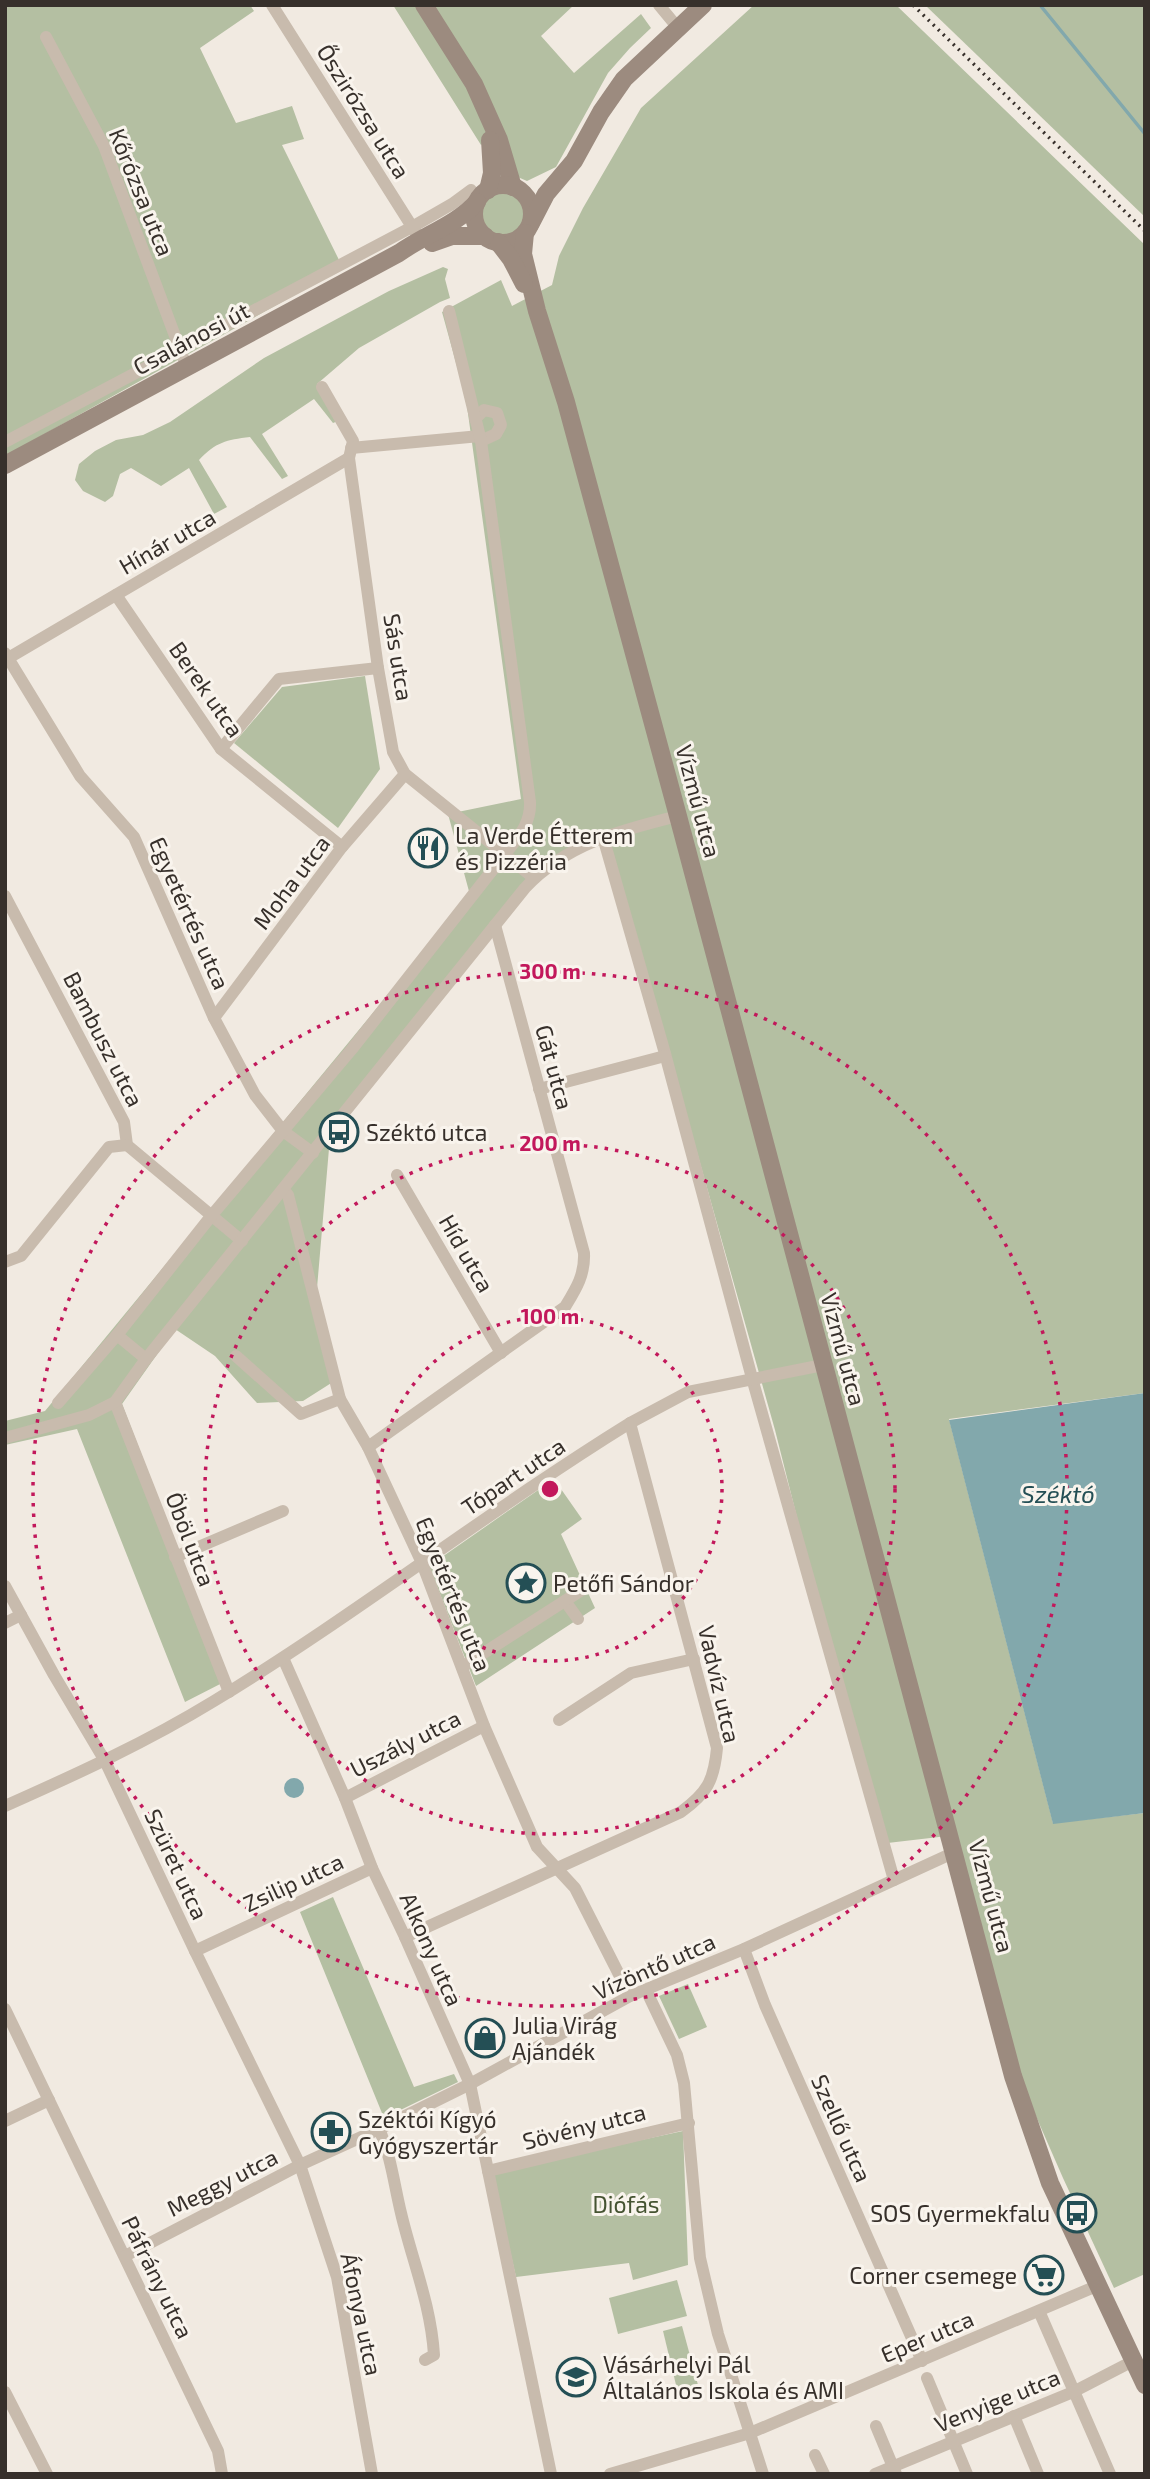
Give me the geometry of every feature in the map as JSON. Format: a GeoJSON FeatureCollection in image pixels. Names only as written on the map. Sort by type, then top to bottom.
{"type":"FeatureCollection","features":[{"type":"Feature","properties":{"kind":"main road"},"geometry":{"type":"LineString","coordinates":[[424,5],[474,84],[518,190],[530,204],[523,254],[537,310]]}},
{"type":"Feature","properties":{"kind":"main road"},"geometry":{"type":"LineString","coordinates":[[492,239],[513,241],[528,228],[546,194],[563,177],[624,79],[703,5]]}},
{"type":"Feature","properties":{"kind":"main road"},"geometry":{"type":"LineString","coordinates":[[487,116],[492,173],[478,194],[475,220],[511,259],[537,310]]}},
{"type":"Feature","properties":{"kind":"main road"},"geometry":{"type":"LineString","coordinates":[[478,194],[500,186],[518,190],[563,177]]}},
{"type":"Feature","properties":{"kind":"main road","name":"Csalánosi út"},"geometry":{"type":"LineString","coordinates":[[399,253],[416,233],[458,219],[478,194]]}},
{"type":"Feature","properties":{"kind":"main road","name":"Csalánosi út"},"geometry":{"type":"LineString","coordinates":[[5,465],[399,253],[452,236],[492,239]]}},
{"type":"Feature","properties":{"kind":"main road","name":"Vízmű utca"},"geometry":{"type":"LineString","coordinates":[[537,310],[566,402],[678,816],[1013,2076],[1050,2183],[1145,2385]]}},
{"type":"Feature","properties":{"kind":"street","name":"Őszirózsa utca"},"geometry":{"type":"LineString","coordinates":[[272,5],[416,233]]}},
{"type":"Feature","properties":{"kind":"street"},"geometry":{"type":"LineString","coordinates":[[659,5],[678,28]]}},
{"type":"Feature","properties":{"kind":"street","name":"Kőrózsa utca"},"geometry":{"type":"LineString","coordinates":[[46,37],[104,146],[187,368]]}},
{"type":"Feature","properties":{"kind":"street"},"geometry":{"type":"LineString","coordinates":[[5,442],[180,349],[416,233]]}},
{"type":"Feature","properties":{"kind":"street"},"geometry":{"type":"LineString","coordinates":[[58,1403],[352,1049],[525,828],[530,802],[480,439],[449,311]]}},
{"type":"Feature","properties":{"kind":"street","name":"Sás utca"},"geometry":{"type":"LineString","coordinates":[[322,387],[353,441],[350,453],[378,668],[393,752],[405,774],[534,877]]}},
{"type":"Feature","properties":{"kind":"street"},"geometry":{"type":"LineString","coordinates":[[350,453],[480,439],[496,435],[501,425],[497,413],[490,410],[484,410],[475,419]]}},
{"type":"Feature","properties":{"kind":"street","name":"Hínár utca"},"geometry":{"type":"LineString","coordinates":[[6,657],[116,595],[350,453]]}},
{"type":"Feature","properties":{"kind":"street","name":"Berek utca"},"geometry":{"type":"LineString","coordinates":[[116,595],[221,749],[342,848]]}},
{"type":"Feature","properties":{"kind":"street","name":"Egyetértés utca"},"geometry":{"type":"LineString","coordinates":[[6,657],[80,776],[134,837],[214,1018],[255,1095],[283,1131],[313,1153]]}},
{"type":"Feature","properties":{"kind":"street"},"geometry":{"type":"LineString","coordinates":[[221,749],[279,679],[378,668]]}},
{"type":"Feature","properties":{"kind":"street","name":"Moha utca"},"geometry":{"type":"LineString","coordinates":[[214,1018],[342,848],[405,774]]}},
{"type":"Feature","properties":{"kind":"street"},"geometry":{"type":"LineString","coordinates":[[5,1438],[89,1415],[115,1402],[146,1359],[534,877],[559,858],[603,836],[678,816]]}},
{"type":"Feature","properties":{"kind":"street"},"geometry":{"type":"LineString","coordinates":[[603,836],[894,1880]]}},
{"type":"Feature","properties":{"kind":"street","name":"Bambusz utca"},"geometry":{"type":"LineString","coordinates":[[5,896],[124,1122],[127,1145],[242,1241]]}},
{"type":"Feature","properties":{"kind":"street","name":"Gát utca"},"geometry":{"type":"LineString","coordinates":[[368,1447],[565,1307],[578,1286],[584,1267],[584,1253],[495,925]]}},
{"type":"Feature","properties":{"kind":"street"},"geometry":{"type":"LineString","coordinates":[[539,1089],[665,1056]]}},
{"type":"Feature","properties":{"kind":"street"},"geometry":{"type":"LineString","coordinates":[[5,1262],[21,1256],[109,1147],[127,1145]]}},
{"type":"Feature","properties":{"kind":"street","name":"Híd utca"},"geometry":{"type":"LineString","coordinates":[[397,1175],[501,1353]]}},
{"type":"Feature","properties":{"kind":"street","name":"Egyetértés utca"},"geometry":{"type":"LineString","coordinates":[[283,1189],[288,1195],[340,1399],[368,1447],[422,1563],[484,1726],[537,1847],[575,1888],[630,1996]]}},
{"type":"Feature","properties":{"kind":"street"},"geometry":{"type":"LineString","coordinates":[[117,1335],[146,1359]]}},
{"type":"Feature","properties":{"kind":"street"},"geometry":{"type":"LineString","coordinates":[[236,1356],[301,1414],[340,1399]]}},
{"type":"Feature","properties":{"kind":"street","name":"Tópart utca"},"geometry":{"type":"LineString","coordinates":[[5,1806],[105,1761],[229,1692],[630,1423],[688,1392],[823,1365]]}},
{"type":"Feature","properties":{"kind":"street","name":"Öböl utca"},"geometry":{"type":"LineString","coordinates":[[115,1402],[229,1692]]}},
{"type":"Feature","properties":{"kind":"street","name":"Vadvíz utca"},"geometry":{"type":"LineString","coordinates":[[405,1937],[681,1812],[698,1800],[709,1785],[717,1748],[630,1423]]}},
{"type":"Feature","properties":{"kind":"street"},"geometry":{"type":"LineString","coordinates":[[175,1557],[283,1511]]}},
{"type":"Feature","properties":{"kind":"street"},"geometry":{"type":"LineString","coordinates":[[462,1667],[599,1579]]}},
{"type":"Feature","properties":{"kind":"street","name":"Szüret utca"},"geometry":{"type":"LineString","coordinates":[[5,1586],[105,1761],[300,2165]]}},
{"type":"Feature","properties":{"kind":"street"},"geometry":{"type":"LineString","coordinates":[[565,1601],[578,1619]]}},
{"type":"Feature","properties":{"kind":"street"},"geometry":{"type":"LineString","coordinates":[[5,1623],[21,1615]]}},
{"type":"Feature","properties":{"kind":"street","name":"Alkony utca"},"geometry":{"type":"LineString","coordinates":[[283,1658],[345,1798],[372,1868],[470,2084],[551,2474]]}},
{"type":"Feature","properties":{"kind":"street"},"geometry":{"type":"LineString","coordinates":[[559,1720],[631,1673],[694,1659]]}},
{"type":"Feature","properties":{"kind":"street","name":"Uszály utca"},"geometry":{"type":"LineString","coordinates":[[345,1798],[484,1726]]}},
{"type":"Feature","properties":{"kind":"street","name":"Vízöntő utca"},"geometry":{"type":"LineString","coordinates":[[300,2165],[470,2084],[630,1996],[744,1949],[955,1852]]}},
{"type":"Feature","properties":{"kind":"street","name":"Zsilip utca"},"geometry":{"type":"LineString","coordinates":[[195,1951],[372,1868]]}},
{"type":"Feature","properties":{"kind":"street","name":"Szellő utca"},"geometry":{"type":"LineString","coordinates":[[744,1949],[765,2005],[922,2361]]}},
{"type":"Feature","properties":{"kind":"street"},"geometry":{"type":"LineString","coordinates":[[646,1990],[677,2055],[684,2083],[700,2258],[718,2334],[764,2474]]}},
{"type":"Feature","properties":{"kind":"street","name":"Páfrány utca"},"geometry":{"type":"LineString","coordinates":[[5,2009],[218,2451],[222,2474]]}},
{"type":"Feature","properties":{"kind":"street"},"geometry":{"type":"LineString","coordinates":[[5,2121],[49,2101]]}},
{"type":"Feature","properties":{"kind":"street","name":"Sövény utca"},"geometry":{"type":"LineString","coordinates":[[488,2171],[689,2123]]}},
{"type":"Feature","properties":{"kind":"street"},"geometry":{"type":"LineString","coordinates":[[379,2129],[389,2151],[401,2215],[423,2286],[434,2355],[425,2360]]}},
{"type":"Feature","properties":{"kind":"street","name":"Meggy utca"},"geometry":{"type":"LineString","coordinates":[[125,2256],[300,2165]]}},
{"type":"Feature","properties":{"kind":"street","name":"Áfonya utca"},"geometry":{"type":"LineString","coordinates":[[300,2165],[337,2277],[372,2474]]}},
{"type":"Feature","properties":{"kind":"street","name":"Eper utca"},"geometry":{"type":"LineString","coordinates":[[610,2474],[655,2456],[750,2433],[1098,2285]]}},
{"type":"Feature","properties":{"kind":"street"},"geometry":{"type":"LineString","coordinates":[[1040,2311],[1110,2474]]}},
{"type":"Feature","properties":{"kind":"street","name":"Venyige utca"},"geometry":{"type":"LineString","coordinates":[[875,2474],[895,2470],[953,2441],[1073,2392],[1133,2361]]}},
{"type":"Feature","properties":{"kind":"street"},"geometry":{"type":"LineString","coordinates":[[927,2378],[967,2474]]}},
{"type":"Feature","properties":{"kind":"street"},"geometry":{"type":"LineString","coordinates":[[5,2392],[47,2474]]}},
{"type":"Feature","properties":{"kind":"street"},"geometry":{"type":"LineString","coordinates":[[1014,2416],[1038,2474]]}},
{"type":"Feature","properties":{"kind":"street"},"geometry":{"type":"LineString","coordinates":[[876,2426],[895,2470]]}},
{"type":"Feature","properties":{"kind":"street"},"geometry":{"type":"LineString","coordinates":[[815,2455],[824,2474]]}},
{"type":"Feature","properties":{"kind":"green space"},"geometry":{"type":"Polygon","coordinates":[[[5,5],[250,5],[254,11],[200,48],[236,123],[292,106],[304,139],[282,145],[343,268],[5,456],[5,5]]]}},
{"type":"Feature","properties":{"kind":"green space"},"geometry":{"type":"Polygon","coordinates":[[[393,5],[574,5],[541,36],[574,73],[641,14],[651,28],[608,73],[556,167],[527,181],[513,175],[495,133],[481,145],[393,5]]]}},
{"type":"Feature","properties":{"kind":"green space"},"geometry":{"type":"Polygon","coordinates":[[[754,5],[896,5],[1145,245],[1145,1393],[949,1419],[1053,1823],[1145,1813],[1145,2274],[1114,2288],[1021,2082],[956,1835],[879,1844],[775,1430],[609,839],[565,859],[539,877],[330,1137],[317,1288],[336,1380],[303,1401],[257,1403],[215,1356],[175,1329],[122,1404],[228,1680],[185,1702],[77,1429],[5,1445],[5,1421],[45,1411],[470,895],[448,814],[521,799],[466,399],[442,312],[501,280],[512,306],[552,285],[559,256],[583,208],[641,108],[754,5]]]}},
{"type":"Feature","properties":{"kind":"green space"},"geometry":{"type":"Polygon","coordinates":[[[925,5],[1145,5],[1145,217],[925,5]]]}},
{"type":"Feature","properties":{"kind":"green space"},"geometry":{"type":"Polygon","coordinates":[[[504,192],[520,198],[526,214],[520,230],[504,236],[488,230],[482,214],[488,198],[504,192]]]}},
{"type":"Feature","properties":{"kind":"green space"},"geometry":{"type":"Polygon","coordinates":[[[443,267],[448,269],[445,279],[450,298],[359,348],[317,384],[338,421],[333,423],[314,399],[262,434],[288,476],[282,479],[250,437],[222,443],[199,460],[227,507],[214,514],[189,468],[161,486],[131,468],[120,474],[113,496],[105,502],[83,491],[75,480],[79,464],[95,451],[116,440],[143,435],[170,422],[264,358],[389,291],[443,267]]]}},
{"type":"Feature","properties":{"kind":"green space"},"geometry":{"type":"Polygon","coordinates":[[[365,676],[380,769],[338,828],[234,743],[282,687],[365,676]]]}},
{"type":"Feature","properties":{"kind":"green space"},"geometry":{"type":"Polygon","coordinates":[[[554,1479],[582,1519],[561,1534],[595,1608],[476,1686],[429,1566],[554,1479]]]}},
{"type":"Feature","properties":{"kind":"green space"},"geometry":{"type":"Polygon","coordinates":[[[333,1897],[414,2087],[454,2074],[458,2082],[384,2118],[300,1912],[333,1897]]]}},
{"type":"Feature","properties":{"kind":"green space"},"geometry":{"type":"Polygon","coordinates":[[[688,1984],[707,2027],[679,2039],[659,1996],[688,1984]]]}},
{"type":"Feature","properties":{"kind":"green space","name":"Diófás"},"geometry":{"type":"Polygon","coordinates":[[[683,2131],[688,2265],[633,2280],[629,2263],[516,2277],[492,2172],[683,2131]]]}},
{"type":"Feature","properties":{"kind":"green space"},"geometry":{"type":"Polygon","coordinates":[[[677,2280],[687,2316],[618,2334],[609,2298],[677,2280]]]}},
{"type":"Feature","properties":{"kind":"green space"},"geometry":{"type":"Polygon","coordinates":[[[682,2326],[698,2385],[677,2389],[663,2331],[682,2326]]]}},
{"type":"Feature","properties":{"kind":"water","name":"Széktó"},"geometry":{"type":"Polygon","coordinates":[[[1145,1393],[1145,1813],[1053,1824],[949,1420],[1145,1393]]]}},
{"type":"Feature","properties":{"kind":"water"},"geometry":{"type":"Polygon","coordinates":[[[294,1778],[301,1781],[304,1788],[301,1795],[294,1798],[287,1795],[284,1788],[287,1781],[294,1778]]]}},
{"type":"Feature","properties":{"kind":"waterway"},"geometry":{"type":"LineString","coordinates":[[1040,5],[1145,134]]}},
{"type":"Feature","properties":{"kind":"railway"},"geometry":{"type":"LineString","coordinates":[[913,5],[1145,231]]}},
{"type":"Feature","properties":{"kind":"place","name":"La Verde Étterem és Pizzéria"},"geometry":{"type":"Point","coordinates":[428,848]}},
{"type":"Feature","properties":{"kind":"place","name":"Széktó utca"},"geometry":{"type":"Point","coordinates":[339,1132]}},
{"type":"Feature","properties":{"kind":"place","name":"Petőfi Sándor"},"geometry":{"type":"Point","coordinates":[526,1583]}},
{"type":"Feature","properties":{"kind":"place","name":"Julia Virág Ajándék"},"geometry":{"type":"Point","coordinates":[485,2038]}},
{"type":"Feature","properties":{"kind":"place","name":"Széktói Kígyó Gyógyszertár"},"geometry":{"type":"Point","coordinates":[331,2132]}},
{"type":"Feature","properties":{"kind":"place","name":"SOS Gyermekfalu"},"geometry":{"type":"Point","coordinates":[1077,2213]}},
{"type":"Feature","properties":{"kind":"place","name":"Corner csemege"},"geometry":{"type":"Point","coordinates":[1044,2275]}},
{"type":"Feature","properties":{"kind":"place","name":"Vásárhelyi Pál Általános Iskola és AMI"},"geometry":{"type":"Point","coordinates":[576,2377]}}]}
